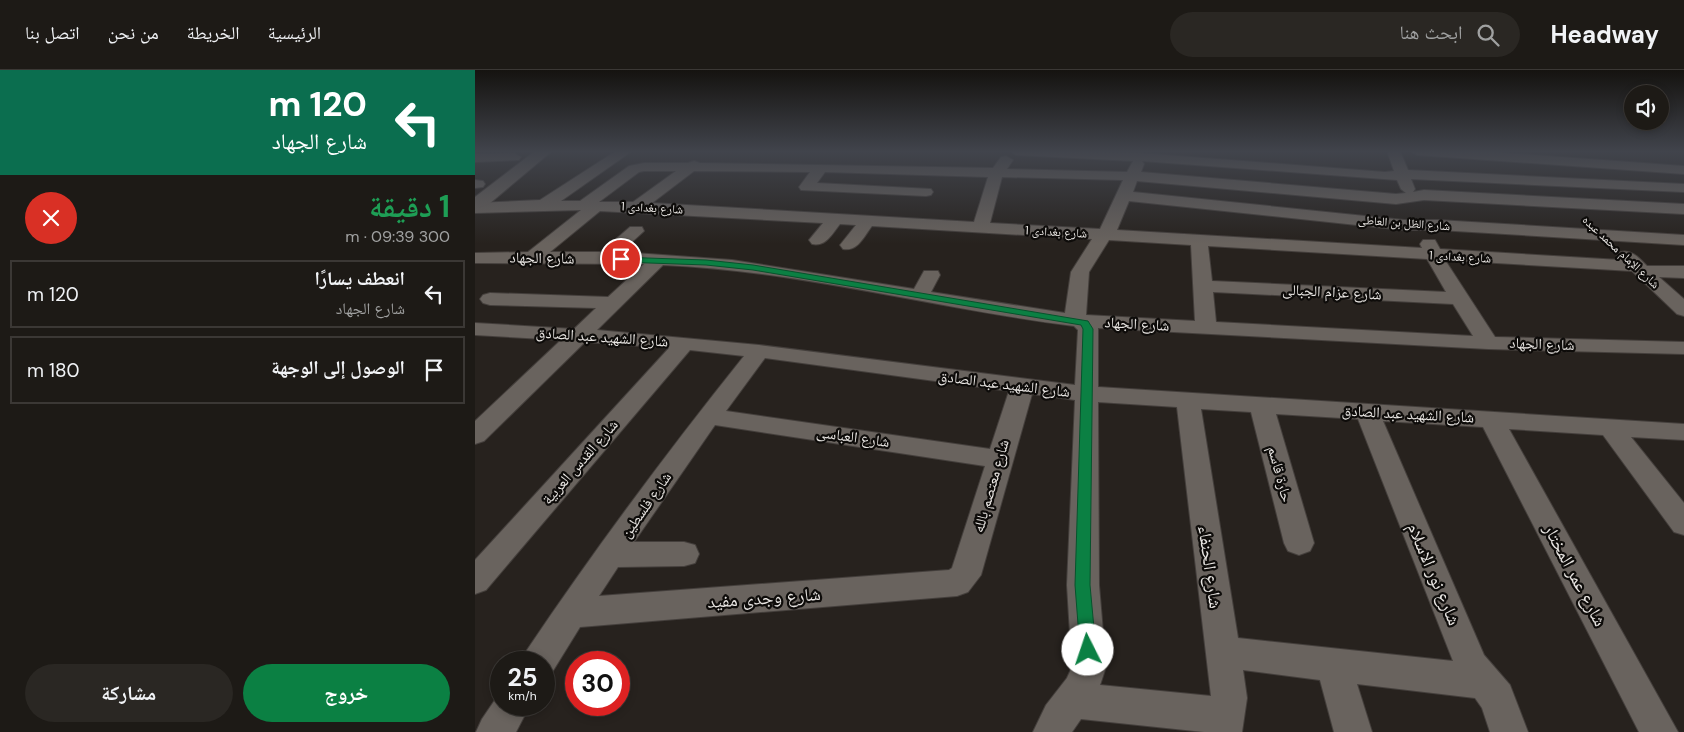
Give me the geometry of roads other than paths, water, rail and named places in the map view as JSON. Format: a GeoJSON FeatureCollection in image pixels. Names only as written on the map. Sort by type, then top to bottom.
{"type":"FeatureCollection","features":[{"type":"Feature","properties":{"kind":"main road"},"geometry":{"type":"LineString","coordinates":[[475,206],[506,182]]}},
{"type":"Feature","properties":{"kind":"street"},"geometry":{"type":"LineString","coordinates":[[543,206],[579,182]]}},
{"type":"Feature","properties":{"kind":"street"},"geometry":{"type":"LineString","coordinates":[[533,258],[589,206],[619,182]]}},
{"type":"Feature","properties":{"kind":"street"},"geometry":{"type":"LineString","coordinates":[[637,207],[672,182]]}},
{"type":"Feature","properties":{"kind":"street"},"geometry":{"type":"LineString","coordinates":[[810,182],[806,187],[926,192]]}},
{"type":"Feature","properties":{"kind":"street"},"geometry":{"type":"LineString","coordinates":[[919,223],[928,182]]}},
{"type":"Feature","properties":{"kind":"street"},"geometry":{"type":"LineString","coordinates":[[981,228],[993,182]]}},
{"type":"Feature","properties":{"kind":"street"},"geometry":{"type":"LineString","coordinates":[[1052,732],[1059,718],[1081,689],[1089,667],[1083,585],[1088,329],[1075,313],[1078,280],[1084,265],[1110,228],[1129,182]]}},
{"type":"Feature","properties":{"kind":"street","name":"شارع الظل بن العاطى"},"geometry":{"type":"LineString","coordinates":[[1196,182],[1421,225],[1684,240]]}},
{"type":"Feature","properties":{"kind":"street"},"geometry":{"type":"LineString","coordinates":[[1241,182],[1396,199],[1424,195],[1571,204],[1684,208]]}},
{"type":"Feature","properties":{"kind":"street"},"geometry":{"type":"LineString","coordinates":[[1406,182],[1434,255],[1488,342]]}},
{"type":"Feature","properties":{"kind":"street","name":"شارع الإمام محمد عبده"},"geometry":{"type":"LineString","coordinates":[[1549,182],[1639,269],[1683,308]]}},
{"type":"Feature","properties":{"kind":"street"},"geometry":{"type":"LineString","coordinates":[[1564,182],[1684,188]]}},
{"type":"Feature","properties":{"kind":"street"},"geometry":{"type":"LineString","coordinates":[[1654,187],[1684,208]]}},
{"type":"Feature","properties":{"kind":"street"},"geometry":{"type":"LineString","coordinates":[[1485,199],[1509,230]]}},
{"type":"Feature","properties":{"kind":"street","name":"شارع بغدادى 1"},"geometry":{"type":"LineString","coordinates":[[475,206],[637,207],[919,223],[1684,272]]}},
{"type":"Feature","properties":{"kind":"street"},"geometry":{"type":"LineString","coordinates":[[818,240],[835,218]]}},
{"type":"Feature","properties":{"kind":"street"},"geometry":{"type":"LineString","coordinates":[[849,245],[869,220]]}},
{"type":"Feature","properties":{"kind":"street"},"geometry":{"type":"LineString","coordinates":[[603,259],[636,231]]}},
{"type":"Feature","properties":{"kind":"street"},"geometry":{"type":"LineString","coordinates":[[1199,241],[1206,328]]}},
{"type":"Feature","properties":{"kind":"street","name":"شارع الجهاد"},"geometry":{"type":"LineString","coordinates":[[475,258],[657,260],[753,268],[1024,314],[1080,321],[1488,342],[1684,348]]}},
{"type":"Feature","properties":{"kind":"street"},"geometry":{"type":"LineString","coordinates":[[475,436],[657,260]]}},
{"type":"Feature","properties":{"kind":"street"},"geometry":{"type":"LineString","coordinates":[[919,296],[931,275]]}},
{"type":"Feature","properties":{"kind":"street","name":"شارع عزام الجبالى"},"geometry":{"type":"LineString","coordinates":[[1203,286],[1460,298]]}},
{"type":"Feature","properties":{"kind":"street"},"geometry":{"type":"LineString","coordinates":[[490,299],[612,303]]}},
{"type":"Feature","properties":{"kind":"street","name":"شارع الشهيد عبد الصادق"},"geometry":{"type":"LineString","coordinates":[[475,329],[685,343],[1087,394],[1684,432]]}},
{"type":"Feature","properties":{"kind":"street","name":"شارع القدس العربية"},"geometry":{"type":"LineString","coordinates":[[475,581],[685,343]]}},
{"type":"Feature","properties":{"kind":"street","name":"شارع فلسطين"},"geometry":{"type":"LineString","coordinates":[[546,651],[570,613],[708,416],[759,351]]}},
{"type":"Feature","properties":{"kind":"street","name":"شارع معتصم بالله"},"geometry":{"type":"LineString","coordinates":[[957,583],[965,575],[1021,387]]}},
{"type":"Feature","properties":{"kind":"street","name":"شارع الحنفاء"},"geometry":{"type":"LineString","coordinates":[[1188,401],[1221,652],[1229,698],[1225,724]]}},
{"type":"Feature","properties":{"kind":"street","name":"حارة قاسم"},"geometry":{"type":"LineString","coordinates":[[1261,405],[1299,543]]}},
{"type":"Feature","properties":{"kind":"street","name":"شارع نور الاسلام"},"geometry":{"type":"LineString","coordinates":[[1367,412],[1472,666],[1497,698],[1509,732]]}},
{"type":"Feature","properties":{"kind":"street","name":"شارع العباسى"},"geometry":{"type":"LineString","coordinates":[[708,416],[999,459]]}},
{"type":"Feature","properties":{"kind":"street","name":"شارع عمر المختار"},"geometry":{"type":"LineString","coordinates":[[1491,419],[1659,732]]}},
{"type":"Feature","properties":{"kind":"street"},"geometry":{"type":"LineString","coordinates":[[1609,426],[1684,524]]}},
{"type":"Feature","properties":{"kind":"street"},"geometry":{"type":"LineString","coordinates":[[611,555],[684,554]]}},
{"type":"Feature","properties":{"kind":"street","name":"شارع وجدى مفيد"},"geometry":{"type":"LineString","coordinates":[[570,613],[957,583]]}},
{"type":"Feature","properties":{"kind":"street"},"geometry":{"type":"LineString","coordinates":[[1221,652],[1485,682]]}},
{"type":"Feature","properties":{"kind":"street"},"geometry":{"type":"LineString","coordinates":[[1334,666],[1353,732]]}},
{"type":"Feature","properties":{"kind":"street"},"geometry":{"type":"LineString","coordinates":[[1074,700],[1225,724]]}},
{"type":"Feature","properties":{"kind":"street"},"geometry":{"type":"LineString","coordinates":[[495,732],[505,716]]}}]}
